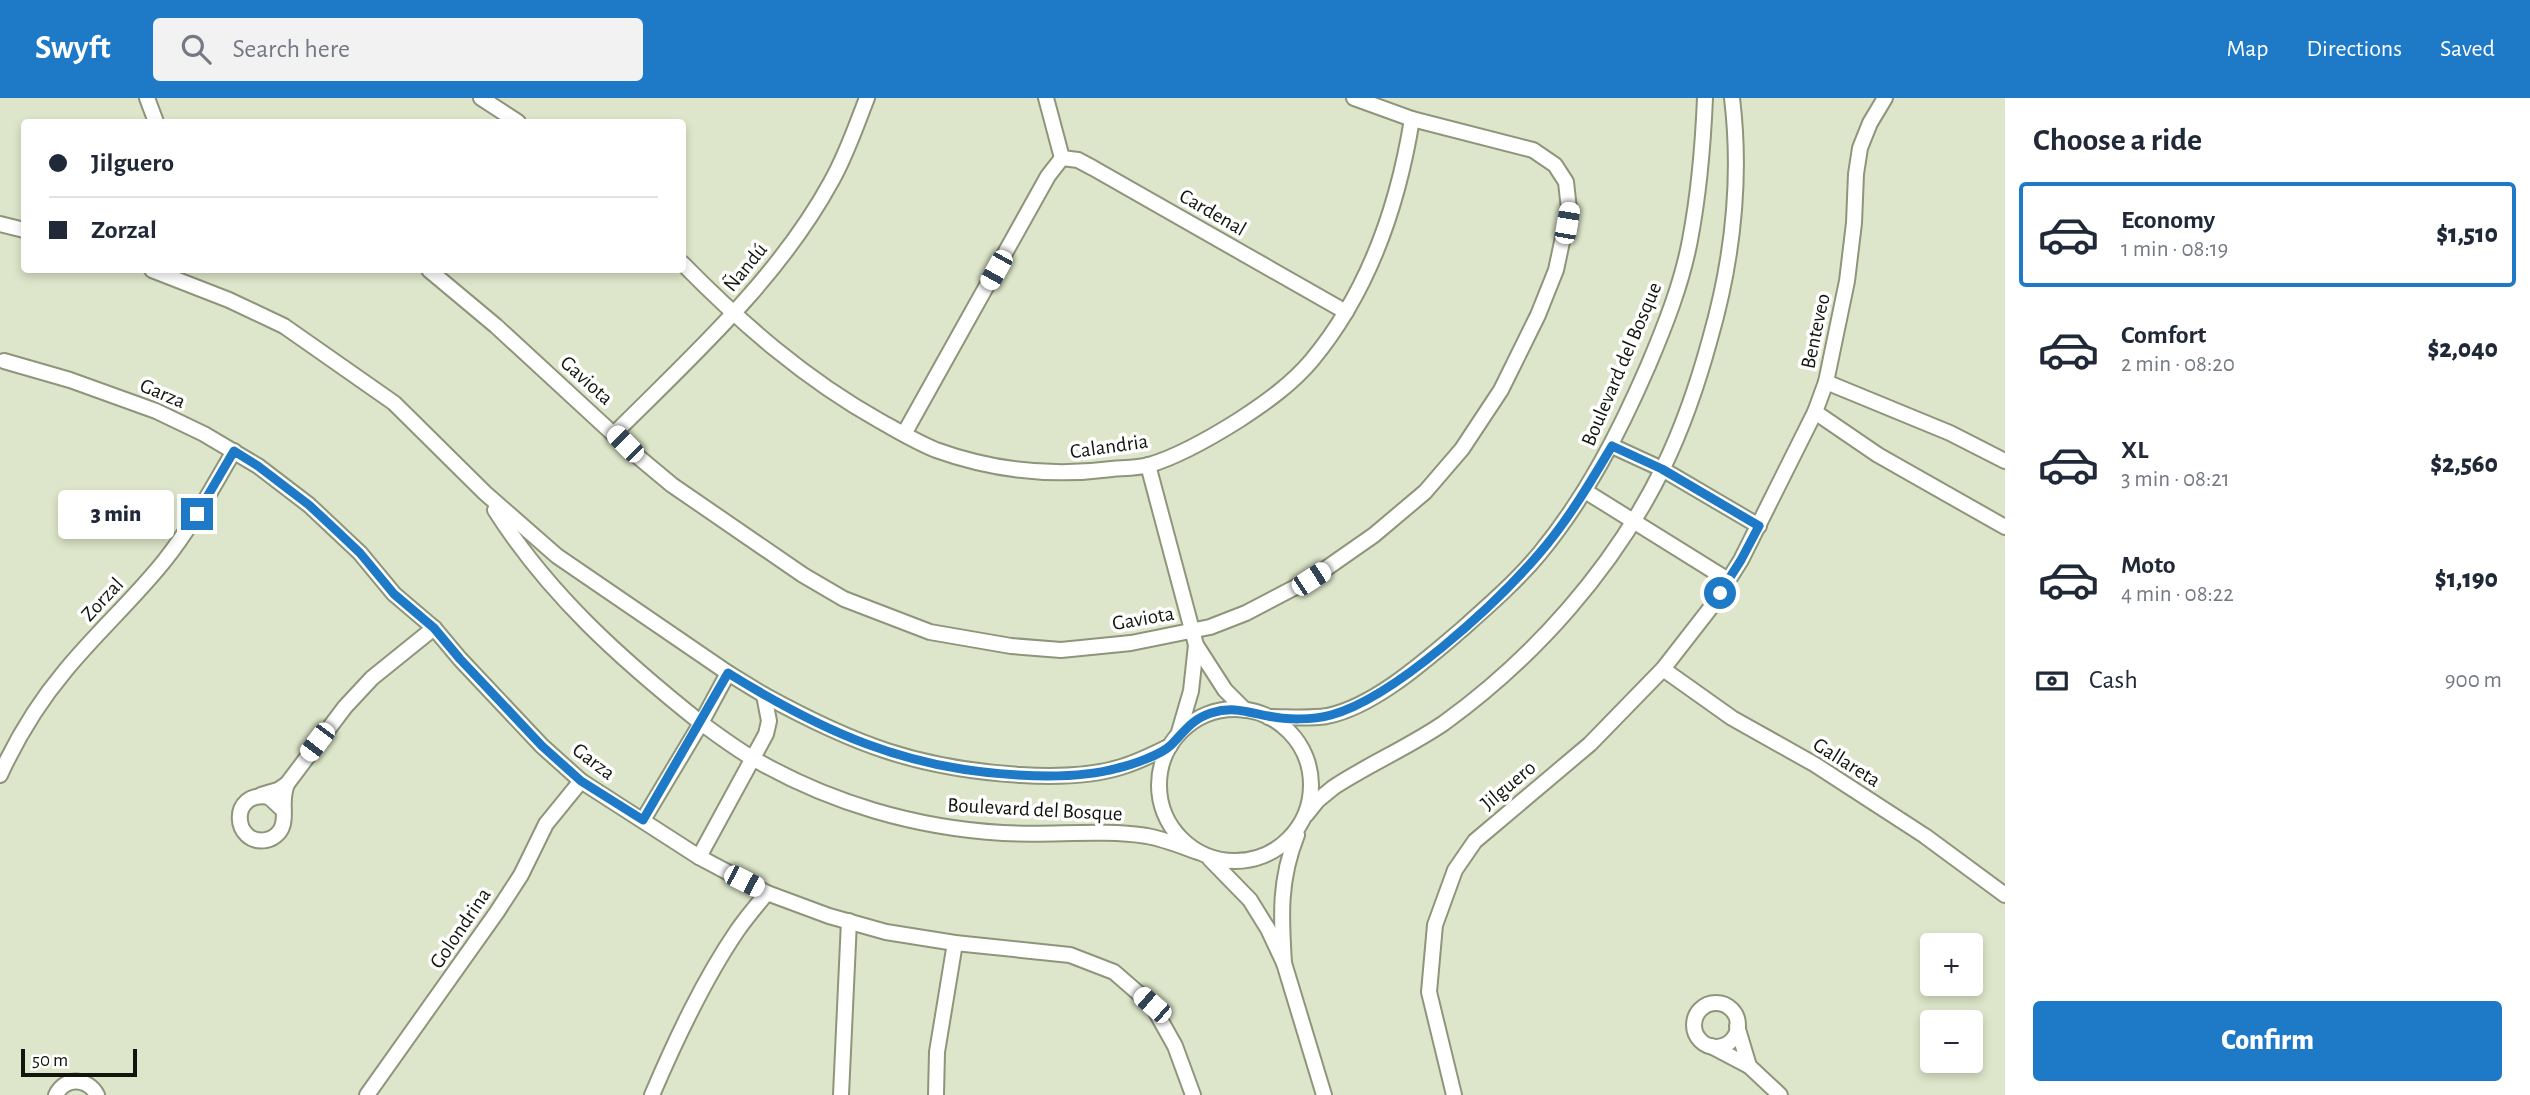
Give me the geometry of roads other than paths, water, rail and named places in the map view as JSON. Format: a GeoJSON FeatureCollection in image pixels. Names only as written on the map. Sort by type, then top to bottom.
{"type":"FeatureCollection","features":[{"type":"Feature","properties":{"kind":"street"},"geometry":{"type":"LineString","coordinates":[[147,98],[155,119]]}},
{"type":"Feature","properties":{"kind":"street"},"geometry":{"type":"LineString","coordinates":[[481,98],[513,119]]}},
{"type":"Feature","properties":{"kind":"street","name":"Ñandú"},"geometry":{"type":"LineString","coordinates":[[614,434],[733,314],[776,262],[818,204],[843,159],[867,98]]}},
{"type":"Feature","properties":{"kind":"street"},"geometry":{"type":"LineString","coordinates":[[904,434],[1060,159],[1046,98]]}},
{"type":"Feature","properties":{"kind":"street"},"geometry":{"type":"LineString","coordinates":[[1354,98],[1412,119]]}},
{"type":"Feature","properties":{"kind":"street","name":"Boulevard del Bosque"},"geometry":{"type":"LineString","coordinates":[[1269,717],[1313,718],[1330,715],[1368,700],[1409,672],[1473,619],[1517,577],[1539,554],[1585,491],[1612,446],[1662,334],[1690,244],[1697,200],[1705,98]]}},
{"type":"Feature","properties":{"kind":"street"},"geometry":{"type":"LineString","coordinates":[[1203,855],[1241,862],[1264,856],[1285,844],[1318,800],[1334,787],[1443,723],[1510,668],[1560,618],[1584,590],[1633,521],[1662,469],[1700,374],[1726,279],[1732,246],[1737,170],[1732,98]]}},
{"type":"Feature","properties":{"kind":"street","name":"Benteveo"},"geometry":{"type":"LineString","coordinates":[[1741,560],[1815,412],[1826,382],[1847,281],[1860,148],[1870,123],[1885,98]]}},
{"type":"Feature","properties":{"kind":"street","name":"Calandria"},"geometry":{"type":"LineString","coordinates":[[686,267],[733,314],[813,379],[849,403],[933,449],[966,460],[1020,472],[1083,473],[1148,465],[1212,436],[1268,401],[1311,361],[1346,312],[1375,256],[1391,213],[1405,161],[1412,119]]}},
{"type":"Feature","properties":{"kind":"street","name":"Gaviota"},"geometry":{"type":"LineString","coordinates":[[433,273],[496,326],[672,485],[803,575],[844,599],[930,632],[1011,646],[1061,650],[1194,638],[1311,579],[1357,548],[1425,492],[1462,449],[1483,419],[1521,354],[1538,315],[1556,270],[1565,237],[1569,192],[1562,174],[1555,164],[1533,150],[1412,119]]}},
{"type":"Feature","properties":{"kind":"street","name":"Cardenal"},"geometry":{"type":"LineString","coordinates":[[1060,159],[1078,160],[1093,168],[1346,312]]}},
{"type":"Feature","properties":{"kind":"street"},"geometry":{"type":"LineString","coordinates":[[0,224],[21,229]]}},
{"type":"Feature","properties":{"kind":"street"},"geometry":{"type":"LineString","coordinates":[[160,273],[229,300],[284,326],[394,403],[485,494],[557,556],[728,673],[643,820]]}},
{"type":"Feature","properties":{"kind":"street","name":"Garza"},"geometry":{"type":"LineString","coordinates":[[1,361],[70,380],[156,411],[258,466],[309,505],[360,553],[394,594],[434,628],[524,726],[581,781],[699,857],[767,893],[886,932],[955,943],[1070,955],[1114,972],[1152,1005],[1175,1046],[1193,1095]]}},
{"type":"Feature","properties":{"kind":"street"},"geometry":{"type":"LineString","coordinates":[[1826,382],[1950,433],[2005,461]]}},
{"type":"Feature","properties":{"kind":"street"},"geometry":{"type":"LineString","coordinates":[[1815,412],[1878,455],[2005,527]]}},
{"type":"Feature","properties":{"kind":"street"},"geometry":{"type":"LineString","coordinates":[[1612,446],[1662,469],[1759,526]]}},
{"type":"Feature","properties":{"kind":"street","name":"Zorzal"},"geometry":{"type":"LineString","coordinates":[[0,775],[19,736],[46,696],[64,672],[165,560],[197,514],[234,451]]}},
{"type":"Feature","properties":{"kind":"street"},"geometry":{"type":"LineString","coordinates":[[1148,465],[1194,638],[1225,690],[1245,709]]}},
{"type":"Feature","properties":{"kind":"street"},"geometry":{"type":"LineString","coordinates":[[1585,491],[1728,580]]}},
{"type":"Feature","properties":{"kind":"street"},"geometry":{"type":"LineString","coordinates":[[485,494],[516,542],[562,599],[618,653],[701,723]]}},
{"type":"Feature","properties":{"kind":"street","name":"Jilguero"},"geometry":{"type":"LineString","coordinates":[[1454,1095],[1429,992],[1435,925],[1455,870],[1475,841],[1512,807],[1590,744],[1663,669],[1741,560]]}},
{"type":"Feature","properties":{"kind":"street"},"geometry":{"type":"LineString","coordinates":[[287,784],[245,803],[239,819],[241,828],[254,839],[262,841],[278,834],[283,826],[283,793],[287,784],[345,707],[372,678],[434,628]]}},
{"type":"Feature","properties":{"kind":"street"},"geometry":{"type":"LineString","coordinates":[[1194,638],[1191,691],[1174,741],[1160,771],[1159,785],[1164,811],[1177,835],[1203,855],[1250,900],[1268,929],[1284,963],[1324,1095]]}},
{"type":"Feature","properties":{"kind":"street","name":"Gallareta"},"geometry":{"type":"LineString","coordinates":[[1663,669],[1732,718],[1814,764],[1880,807],[2005,895]]}},
{"type":"Feature","properties":{"kind":"street","name":"Boulevard del Bosque"},"geometry":{"type":"LineString","coordinates":[[728,673],[804,717],[870,747],[965,771],[1032,776],[1096,773],[1138,762],[1174,741]]}},
{"type":"Feature","properties":{"kind":"street"},"geometry":{"type":"LineString","coordinates":[[699,857],[766,734],[769,722],[764,695]]}},
{"type":"Feature","properties":{"kind":"street"},"geometry":{"type":"LineString","coordinates":[[1174,741],[1197,720],[1208,714],[1245,709],[1269,717],[1289,732],[1297,742],[1308,765],[1311,790],[1303,820],[1287,859],[1283,882],[1281,904],[1284,963]]}},
{"type":"Feature","properties":{"kind":"street","name":"Boulevard del Bosque"},"geometry":{"type":"LineString","coordinates":[[701,723],[754,759],[813,788],[852,803],[923,824],[1004,833],[1141,836],[1203,855]]}},
{"type":"Feature","properties":{"kind":"street","name":"Golondrina"},"geometry":{"type":"LineString","coordinates":[[373,1093],[521,875],[546,824],[581,781]]}},
{"type":"Feature","properties":{"kind":"street"},"geometry":{"type":"LineString","coordinates":[[261,795],[277,802],[282,809]]}},
{"type":"Feature","properties":{"kind":"street"},"geometry":{"type":"LineString","coordinates":[[652,1095],[721,958],[737,930],[767,893]]}},
{"type":"Feature","properties":{"kind":"street"},"geometry":{"type":"LineString","coordinates":[[841,1095],[849,921]]}},
{"type":"Feature","properties":{"kind":"street"},"geometry":{"type":"LineString","coordinates":[[936,1095],[937,1052],[955,943]]}},
{"type":"Feature","properties":{"kind":"street"},"geometry":{"type":"LineString","coordinates":[[1749,1066],[1734,1013],[1730,1008],[1718,1003],[1705,1005],[1696,1014],[1694,1027],[1699,1039],[1749,1066],[1780,1095]]}},
{"type":"Feature","properties":{"kind":"street"},"geometry":{"type":"LineString","coordinates":[[1710,1046],[1716,1047],[1728,1042],[1733,1038],[1737,1026]]}},
{"type":"Feature","properties":{"kind":"street"},"geometry":{"type":"LineString","coordinates":[[56,1095],[66,1083],[74,1081],[91,1086],[97,1095]]}}]}
